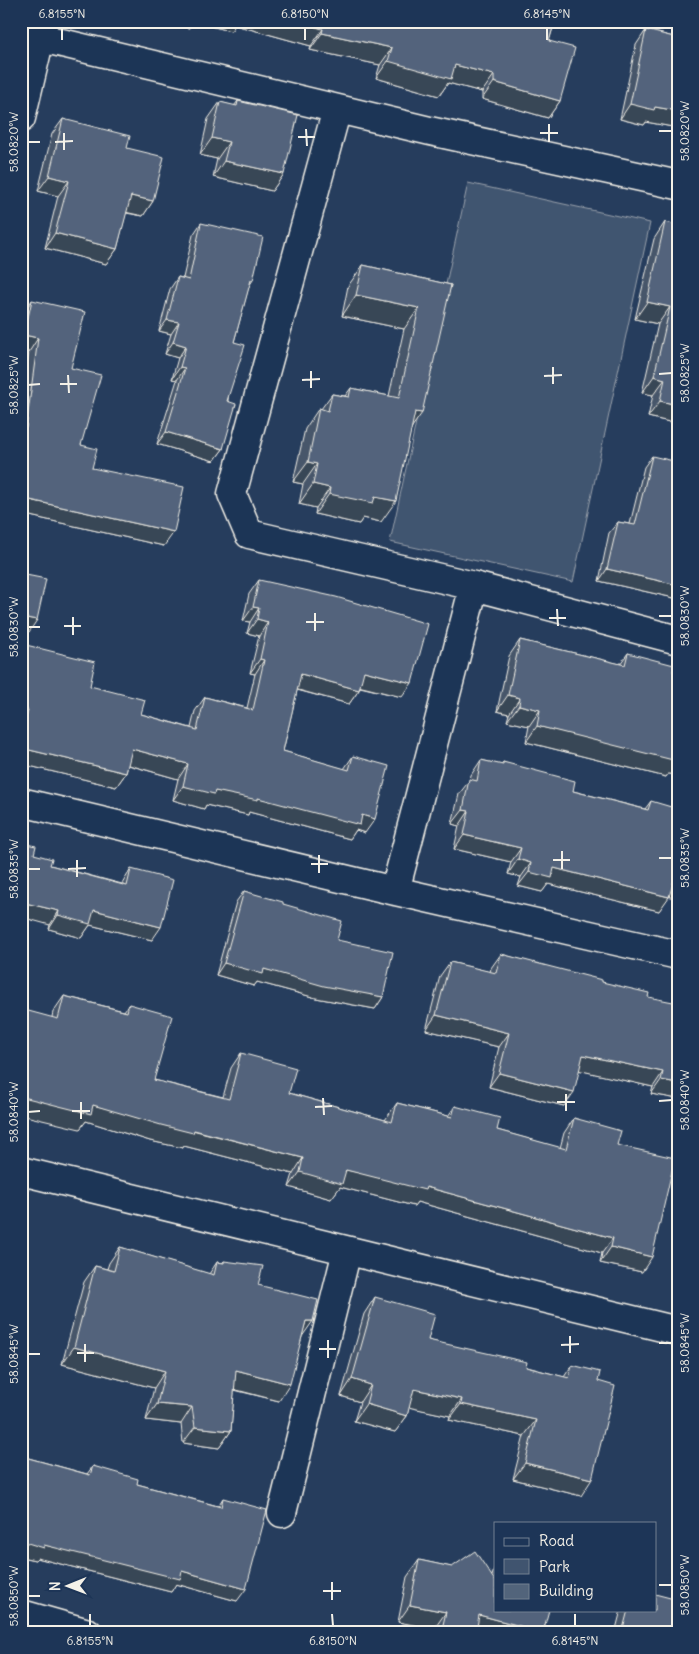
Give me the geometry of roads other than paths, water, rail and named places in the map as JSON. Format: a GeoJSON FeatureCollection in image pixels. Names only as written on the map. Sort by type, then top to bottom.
{"type":"FeatureCollection","features":[{"type":"Feature","properties":{"kind":"street"},"geometry":{"type":"LineString","coordinates":[[21,118],[43,30],[337,109],[678,185]]}},
{"type":"Feature","properties":{"kind":"street"},"geometry":{"type":"LineString","coordinates":[[337,109],[232,494],[248,534],[474,586],[678,640]]}},
{"type":"Feature","properties":{"kind":"street"},"geometry":{"type":"LineString","coordinates":[[395,892],[474,586]]}},
{"type":"Feature","properties":{"kind":"street"},"geometry":{"type":"LineString","coordinates":[[21,802],[395,892],[678,955]]}},
{"type":"Feature","properties":{"kind":"street"},"geometry":{"type":"LineString","coordinates":[[21,1171],[678,1331]]}},
{"type":"Feature","properties":{"kind":"street"},"geometry":{"type":"LineString","coordinates":[[282,1513],[347,1250]]}},
{"type":"Feature","properties":{"kind":"street"},"geometry":{"type":"LineString","coordinates":[[21,1614],[88,1633]]}}]}
